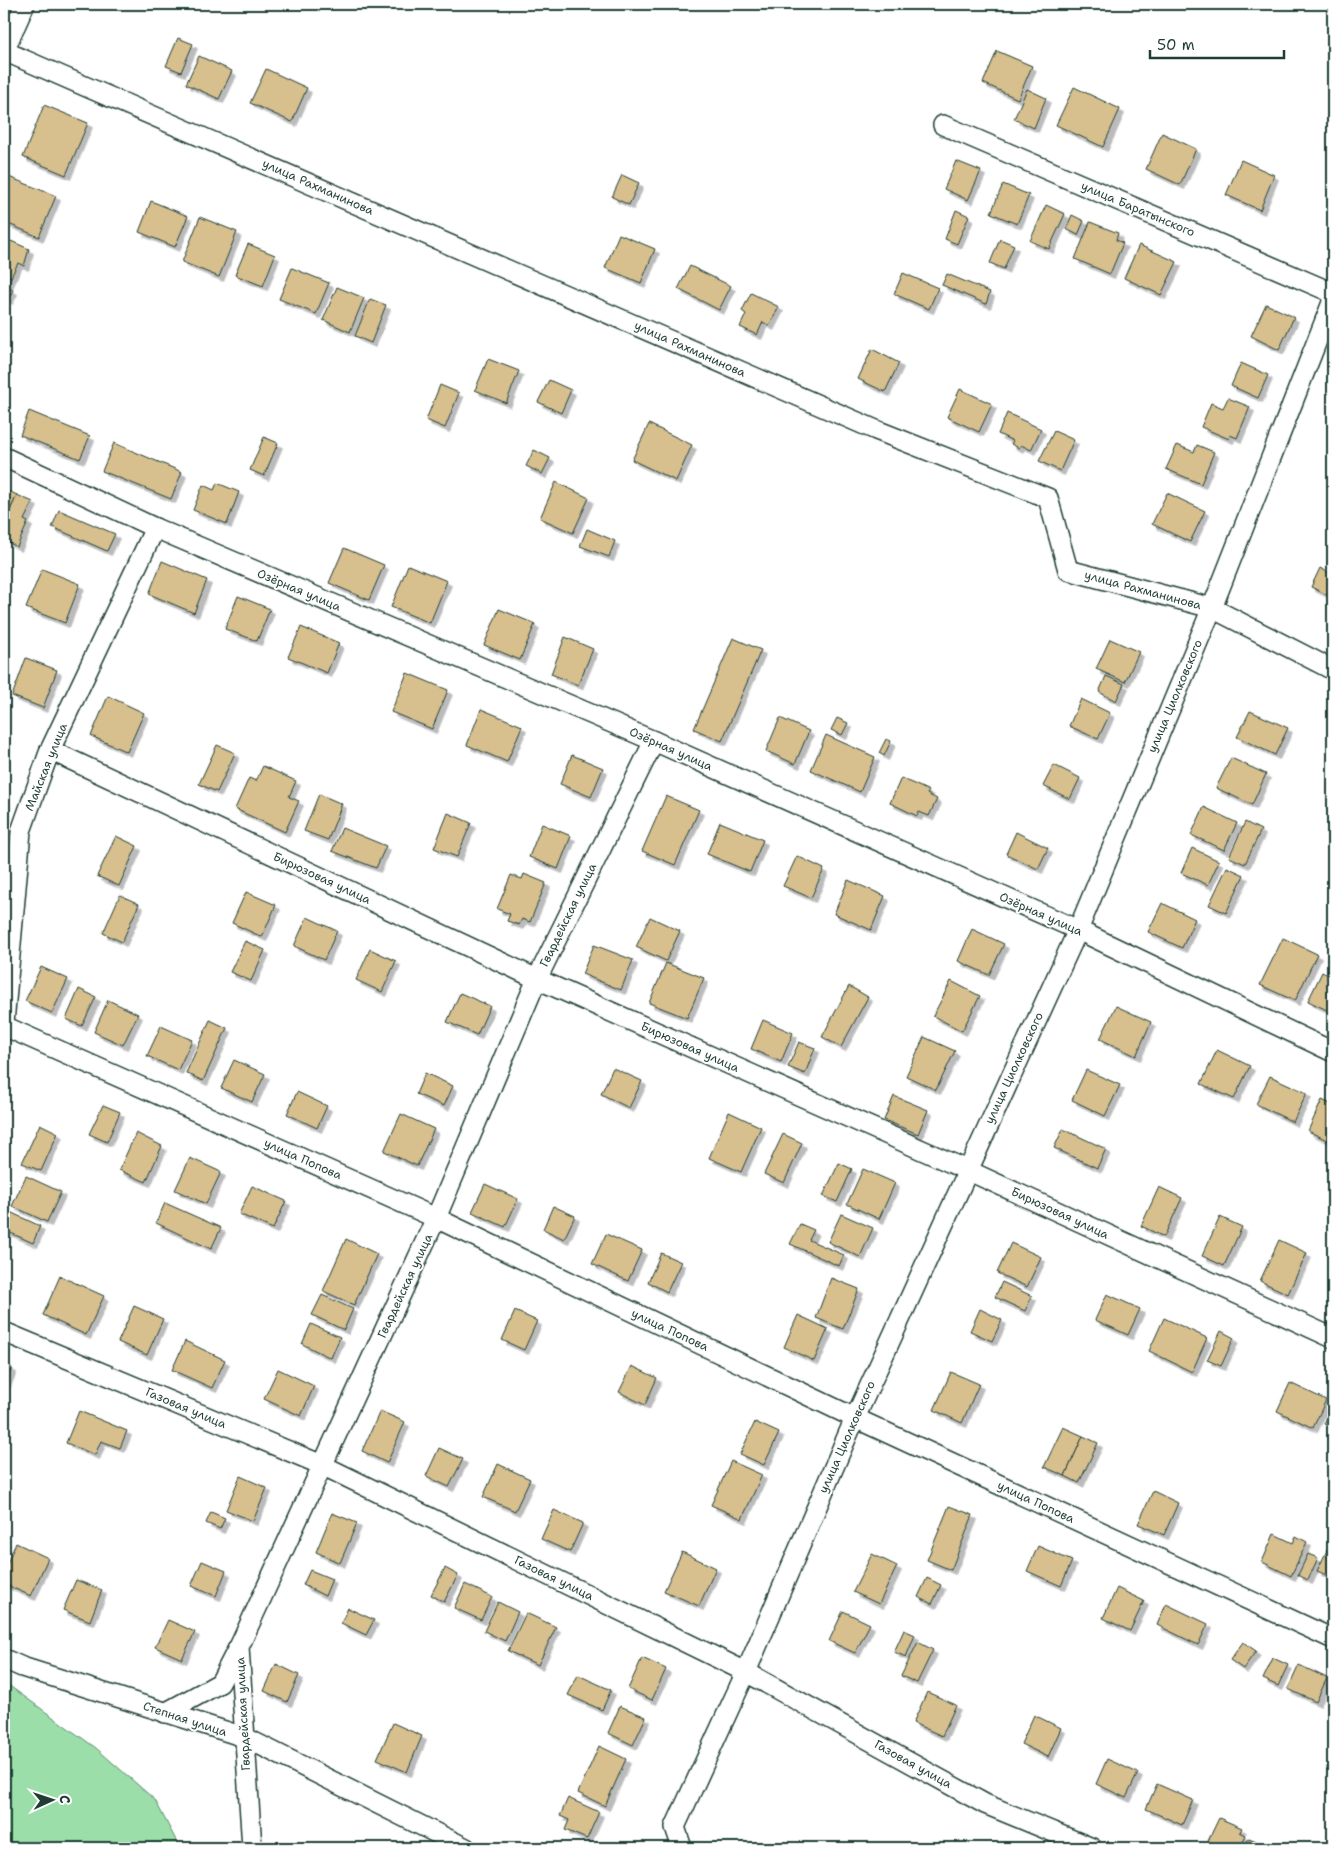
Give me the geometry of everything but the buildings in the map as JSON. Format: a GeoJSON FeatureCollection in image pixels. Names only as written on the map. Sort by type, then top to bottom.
{"type":"FeatureCollection","features":[{"type":"Feature","properties":{"kind":"street"},"geometry":{"type":"LineString","coordinates":[[4,51],[25,4]]}},
{"type":"Feature","properties":{"kind":"street","name":"улица Рахманинова"},"geometry":{"type":"LineString","coordinates":[[4,51],[876,430],[1048,498],[1068,570],[1212,608],[1333,670]]}},
{"type":"Feature","properties":{"kind":"street","name":"улица Баратынского"},"geometry":{"type":"LineString","coordinates":[[943,126],[1333,293]]}},
{"type":"Feature","properties":{"kind":"street","name":"улица Циолковского"},"geometry":{"type":"LineString","coordinates":[[682,1848],[675,1827],[746,1672],[855,1418],[1078,930],[1212,608],[1333,300]]}},
{"type":"Feature","properties":{"kind":"street","name":"Озёрная улица"},"geometry":{"type":"LineString","coordinates":[[4,457],[155,528],[654,741],[1078,930],[1333,1052]]}},
{"type":"Feature","properties":{"kind":"street","name":"Майская улица"},"geometry":{"type":"LineString","coordinates":[[4,1025],[21,831],[50,750],[155,528]]}},
{"type":"Feature","properties":{"kind":"street","name":"Гвардейская улица"},"geometry":{"type":"LineString","coordinates":[[252,1848],[239,1647],[436,1218],[537,979],[654,741]]}},
{"type":"Feature","properties":{"kind":"street","name":"Бирюзовая улица"},"geometry":{"type":"LineString","coordinates":[[50,750],[537,979],[967,1170],[1333,1338]]}},
{"type":"Feature","properties":{"kind":"street","name":"улица Попова"},"geometry":{"type":"LineString","coordinates":[[4,1025],[436,1218],[855,1418],[1333,1639]]}},
{"type":"Feature","properties":{"kind":"street","name":"Газовая улица"},"geometry":{"type":"LineString","coordinates":[[4,1332],[322,1465],[746,1672],[985,1804],[1092,1848]]}},
{"type":"Feature","properties":{"kind":"street"},"geometry":{"type":"LineString","coordinates":[[165,1713],[220,1683],[239,1647]]}},
{"type":"Feature","properties":{"kind":"street","name":"Степная улица"},"geometry":{"type":"LineString","coordinates":[[4,1659],[22,1667],[244,1737],[466,1848]]}},
{"type":"Feature","properties":{"kind":"green space"},"geometry":{"type":"Polygon","coordinates":[[[4,1682],[96,1748],[155,1800],[180,1848],[4,1848],[4,1682]]]}}]}
